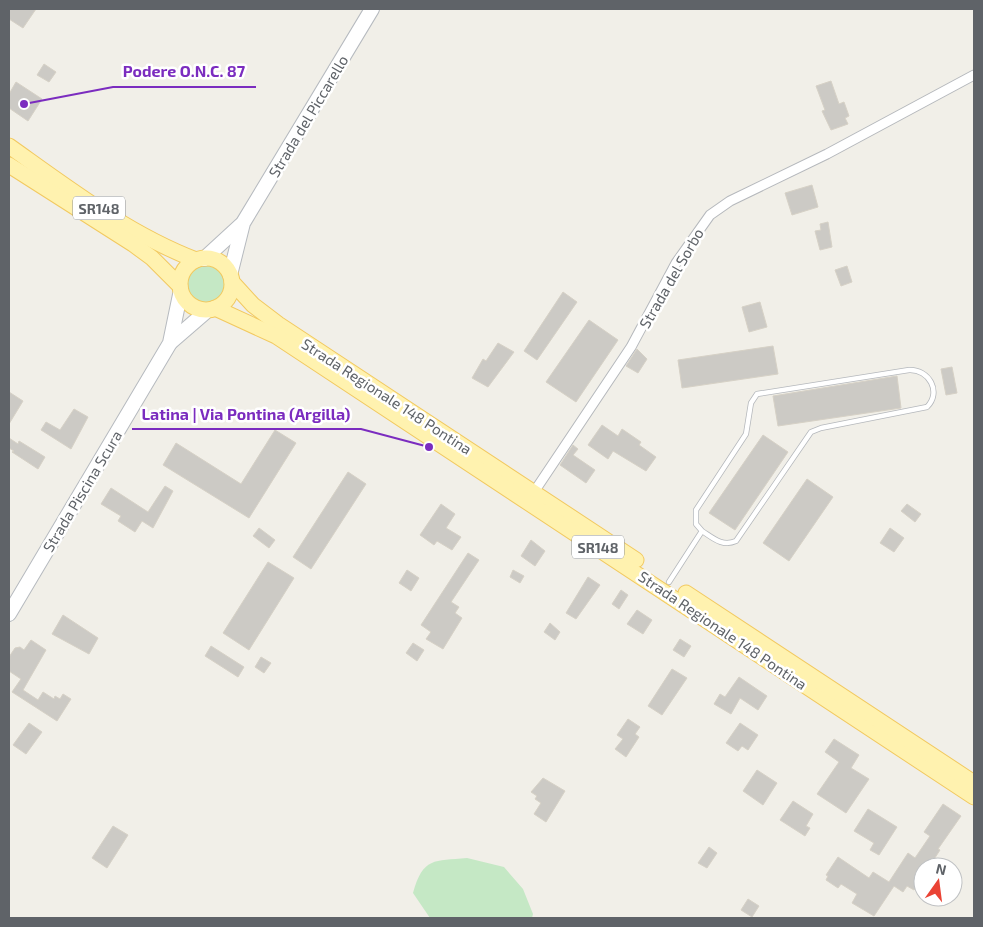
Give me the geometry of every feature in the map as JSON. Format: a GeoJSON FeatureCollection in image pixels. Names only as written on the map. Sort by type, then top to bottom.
{"type":"FeatureCollection","features":[{"type":"Feature","properties":{"kind":"main road","name":"Strada Regionale 148 Pontina"},"geometry":{"type":"LineString","coordinates":[[9,146],[132,230],[157,244],[200,260],[219,262],[253,305],[278,324],[974,784]]}},
{"type":"Feature","properties":{"kind":"main road","name":"Strada Regionale 148 Pontina"},"geometry":{"type":"LineString","coordinates":[[9,165],[152,258],[180,288],[192,306],[212,309],[276,336],[974,797]]}},
{"type":"Feature","properties":{"kind":"main road"},"geometry":{"type":"LineString","coordinates":[[180,288],[184,270],[200,260]]}},
{"type":"Feature","properties":{"kind":"main road"},"geometry":{"type":"LineString","coordinates":[[212,309],[228,298],[231,278]]}},
{"type":"Feature","properties":{"kind":"street","name":"Strada del Piccarello"},"geometry":{"type":"LineString","coordinates":[[200,260],[243,223],[372,9]]}},
{"type":"Feature","properties":{"kind":"street","name":"Strada del Sorbo"},"geometry":{"type":"LineString","coordinates":[[534,492],[631,347],[672,270],[710,214],[730,201],[827,154],[974,75]]}},
{"type":"Feature","properties":{"kind":"street","name":"Strada del Piccarello"},"geometry":{"type":"LineString","coordinates":[[231,278],[243,223]]}},
{"type":"Feature","properties":{"kind":"street","name":"Strada Piscina Scura"},"geometry":{"type":"LineString","coordinates":[[170,343],[180,288]]}},
{"type":"Feature","properties":{"kind":"street","name":"Strada Piscina Scura"},"geometry":{"type":"LineString","coordinates":[[9,614],[170,343],[212,309]]}},
{"type":"Feature","properties":{"kind":"lane"},"geometry":{"type":"LineString","coordinates":[[909,370],[922,372],[930,378],[933,393],[931,404],[927,407],[821,428],[812,432],[736,541],[728,544],[720,542],[702,531],[696,524],[696,510],[746,434],[751,403],[757,394],[909,370]]}},
{"type":"Feature","properties":{"kind":"lane"},"geometry":{"type":"LineString","coordinates":[[669,582],[702,531]]}},
{"type":"Feature","properties":{"kind":"green space"},"geometry":{"type":"Polygon","coordinates":[[[210,263],[218,266],[224,272],[227,284],[224,296],[218,302],[202,305],[194,302],[188,296],[185,280],[188,272],[194,266],[210,263]]]}},
{"type":"Feature","properties":{"kind":"green space"},"geometry":{"type":"Polygon","coordinates":[[[467,858],[504,867],[523,889],[533,914],[532,918],[430,918],[413,893],[421,873],[431,863],[467,858]]]}},
{"type":"Feature","properties":{"kind":"building"},"geometry":{"type":"Polygon","coordinates":[[[9,9],[36,9],[23,28],[9,19],[9,9]]]}},
{"type":"Feature","properties":{"kind":"building"},"geometry":{"type":"Polygon","coordinates":[[[44,64],[56,72],[49,82],[37,75],[44,64]]]}},
{"type":"Feature","properties":{"kind":"building"},"geometry":{"type":"Polygon","coordinates":[[[831,81],[839,104],[844,102],[849,116],[845,118],[848,124],[831,130],[822,111],[825,110],[816,86],[831,81]]]}},
{"type":"Feature","properties":{"kind":"building"},"geometry":{"type":"Polygon","coordinates":[[[16,82],[42,99],[28,121],[9,108],[9,94],[16,82]]]}},
{"type":"Feature","properties":{"kind":"building"},"geometry":{"type":"Polygon","coordinates":[[[812,185],[818,207],[792,215],[785,193],[812,185]]]}},
{"type":"Feature","properties":{"kind":"building"},"geometry":{"type":"Polygon","coordinates":[[[828,222],[832,247],[820,250],[815,231],[821,230],[820,224],[828,222]]]}},
{"type":"Feature","properties":{"kind":"building"},"geometry":{"type":"Polygon","coordinates":[[[847,266],[852,282],[841,286],[835,270],[847,266]]]}},
{"type":"Feature","properties":{"kind":"building"},"geometry":{"type":"Polygon","coordinates":[[[563,292],[577,302],[537,360],[524,351],[563,292]]]}},
{"type":"Feature","properties":{"kind":"building"},"geometry":{"type":"Polygon","coordinates":[[[760,302],[767,327],[749,332],[742,307],[760,302]]]}},
{"type":"Feature","properties":{"kind":"building"},"geometry":{"type":"Polygon","coordinates":[[[589,320],[618,340],[576,402],[546,382],[589,320]]]}},
{"type":"Feature","properties":{"kind":"building"},"geometry":{"type":"Polygon","coordinates":[[[498,343],[514,352],[488,387],[472,378],[483,359],[486,361],[498,343]]]}},
{"type":"Feature","properties":{"kind":"building"},"geometry":{"type":"Polygon","coordinates":[[[773,346],[778,374],[682,388],[678,360],[773,346]]]}},
{"type":"Feature","properties":{"kind":"building"},"geometry":{"type":"Polygon","coordinates":[[[637,349],[647,359],[638,373],[626,366],[637,349]]]}},
{"type":"Feature","properties":{"kind":"building"},"geometry":{"type":"Polygon","coordinates":[[[952,367],[957,393],[946,395],[941,369],[952,367]]]}},
{"type":"Feature","properties":{"kind":"building"},"geometry":{"type":"Polygon","coordinates":[[[897,376],[901,408],[778,426],[773,396],[897,376]]]}},
{"type":"Feature","properties":{"kind":"building"},"geometry":{"type":"Polygon","coordinates":[[[9,392],[23,401],[9,424],[9,392]]]}},
{"type":"Feature","properties":{"kind":"building"},"geometry":{"type":"Polygon","coordinates":[[[74,409],[88,417],[71,449],[41,430],[46,422],[60,430],[74,409]]]}},
{"type":"Feature","properties":{"kind":"building"},"geometry":{"type":"Polygon","coordinates":[[[602,425],[618,436],[622,429],[641,442],[639,445],[656,457],[646,471],[613,451],[608,459],[588,445],[602,425]]]}},
{"type":"Feature","properties":{"kind":"building"},"geometry":{"type":"Polygon","coordinates":[[[275,430],[296,443],[249,518],[163,465],[176,443],[241,484],[275,430]]]}},
{"type":"Feature","properties":{"kind":"building"},"geometry":{"type":"Polygon","coordinates":[[[763,435],[788,452],[735,530],[709,513],[763,435]]]}},
{"type":"Feature","properties":{"kind":"building"},"geometry":{"type":"Polygon","coordinates":[[[9,438],[18,444],[19,441],[45,457],[38,469],[12,452],[14,451],[9,448],[9,438]]]}},
{"type":"Feature","properties":{"kind":"building"},"geometry":{"type":"Polygon","coordinates":[[[573,445],[578,449],[573,455],[595,470],[586,483],[560,465],[573,445]]]}},
{"type":"Feature","properties":{"kind":"building"},"geometry":{"type":"Polygon","coordinates":[[[348,472],[366,484],[311,569],[293,557],[348,472]]]}},
{"type":"Feature","properties":{"kind":"building"},"geometry":{"type":"Polygon","coordinates":[[[807,479],[833,497],[789,561],[763,543],[807,479]]]}},
{"type":"Feature","properties":{"kind":"building"},"geometry":{"type":"Polygon","coordinates":[[[165,486],[173,491],[153,528],[142,521],[135,532],[118,521],[121,516],[101,504],[111,488],[148,512],[165,486]]]}},
{"type":"Feature","properties":{"kind":"building"},"geometry":{"type":"Polygon","coordinates":[[[441,504],[455,514],[446,528],[461,537],[452,550],[437,541],[434,545],[420,535],[441,504]]]}},
{"type":"Feature","properties":{"kind":"building"},"geometry":{"type":"Polygon","coordinates":[[[907,504],[921,514],[915,522],[901,511],[907,504]]]}},
{"type":"Feature","properties":{"kind":"building"},"geometry":{"type":"Polygon","coordinates":[[[259,528],[275,540],[269,548],[253,536],[259,528]]]}},
{"type":"Feature","properties":{"kind":"building"},"geometry":{"type":"Polygon","coordinates":[[[890,528],[904,538],[894,552],[880,543],[890,528]]]}},
{"type":"Feature","properties":{"kind":"building"},"geometry":{"type":"Polygon","coordinates":[[[531,540],[545,551],[535,566],[521,556],[531,540]]]}},
{"type":"Feature","properties":{"kind":"building"},"geometry":{"type":"Polygon","coordinates":[[[468,553],[479,560],[451,602],[459,607],[455,613],[462,618],[443,649],[426,639],[431,632],[421,625],[468,553]]]}},
{"type":"Feature","properties":{"kind":"building"},"geometry":{"type":"Polygon","coordinates":[[[268,562],[294,578],[249,650],[223,633],[268,562]]]}},
{"type":"Feature","properties":{"kind":"building"},"geometry":{"type":"Polygon","coordinates":[[[407,570],[419,578],[411,591],[399,583],[407,570]]]}},
{"type":"Feature","properties":{"kind":"building"},"geometry":{"type":"Polygon","coordinates":[[[513,570],[524,576],[520,583],[510,577],[513,570]]]}},
{"type":"Feature","properties":{"kind":"building"},"geometry":{"type":"Polygon","coordinates":[[[588,577],[600,585],[576,619],[566,613],[588,577]]]}},
{"type":"Feature","properties":{"kind":"building"},"geometry":{"type":"Polygon","coordinates":[[[621,590],[628,595],[619,609],[612,604],[621,590]]]}},
{"type":"Feature","properties":{"kind":"building"},"geometry":{"type":"Polygon","coordinates":[[[637,610],[652,620],[643,634],[627,624],[637,610]]]}},
{"type":"Feature","properties":{"kind":"building"},"geometry":{"type":"Polygon","coordinates":[[[63,615],[98,638],[89,654],[52,634],[63,615]]]}},
{"type":"Feature","properties":{"kind":"building"},"geometry":{"type":"Polygon","coordinates":[[[550,623],[560,632],[555,640],[544,632],[550,623]]]}},
{"type":"Feature","properties":{"kind":"building"},"geometry":{"type":"Polygon","coordinates":[[[680,639],[691,646],[684,657],[673,650],[680,639]]]}},
{"type":"Feature","properties":{"kind":"building"},"geometry":{"type":"Polygon","coordinates":[[[31,640],[46,650],[23,690],[38,700],[43,692],[54,699],[55,696],[60,699],[63,694],[71,699],[57,721],[12,692],[21,679],[9,671],[9,657],[15,648],[20,647],[24,650],[31,640]]]}},
{"type":"Feature","properties":{"kind":"building"},"geometry":{"type":"Polygon","coordinates":[[[413,643],[424,650],[417,661],[406,653],[413,643]]]}},
{"type":"Feature","properties":{"kind":"building"},"geometry":{"type":"Polygon","coordinates":[[[211,646],[244,667],[238,677],[205,656],[211,646]]]}},
{"type":"Feature","properties":{"kind":"building"},"geometry":{"type":"Polygon","coordinates":[[[261,657],[271,663],[264,673],[255,667],[261,657]]]}},
{"type":"Feature","properties":{"kind":"building"},"geometry":{"type":"Polygon","coordinates":[[[672,669],[687,678],[662,715],[648,706],[672,669]]]}},
{"type":"Feature","properties":{"kind":"building"},"geometry":{"type":"Polygon","coordinates":[[[739,677],[767,696],[758,710],[740,698],[731,714],[714,704],[720,694],[725,697],[739,677]]]}},
{"type":"Feature","properties":{"kind":"building"},"geometry":{"type":"Polygon","coordinates":[[[628,719],[640,727],[635,734],[639,737],[626,757],[615,749],[623,739],[617,735],[628,719]]]}},
{"type":"Feature","properties":{"kind":"building"},"geometry":{"type":"Polygon","coordinates":[[[29,723],[42,732],[26,754],[13,745],[29,723]]]}},
{"type":"Feature","properties":{"kind":"building"},"geometry":{"type":"Polygon","coordinates":[[[740,723],[758,735],[748,750],[742,746],[738,751],[726,743],[740,723]]]}},
{"type":"Feature","properties":{"kind":"building"},"geometry":{"type":"Polygon","coordinates":[[[834,739],[859,755],[851,768],[869,779],[846,813],[817,794],[839,762],[825,752],[834,739]]]}},
{"type":"Feature","properties":{"kind":"building"},"geometry":{"type":"Polygon","coordinates":[[[757,770],[777,783],[763,805],[743,791],[757,770]]]}},
{"type":"Feature","properties":{"kind":"building"},"geometry":{"type":"Polygon","coordinates":[[[543,778],[565,791],[546,822],[534,814],[541,803],[535,799],[537,796],[531,792],[543,778]]]}},
{"type":"Feature","properties":{"kind":"building"},"geometry":{"type":"Polygon","coordinates":[[[793,801],[813,814],[806,826],[810,828],[805,836],[780,820],[793,801]]]}},
{"type":"Feature","properties":{"kind":"building"},"geometry":{"type":"Polygon","coordinates":[[[943,804],[961,816],[938,849],[940,850],[935,857],[916,857],[930,836],[924,832],[943,804]]]}},
{"type":"Feature","properties":{"kind":"building"},"geometry":{"type":"Polygon","coordinates":[[[868,809],[897,827],[879,855],[870,850],[874,843],[854,831],[868,809]]]}},
{"type":"Feature","properties":{"kind":"building"},"geometry":{"type":"Polygon","coordinates":[[[113,826],[128,835],[107,868],[92,858],[113,826]]]}},
{"type":"Feature","properties":{"kind":"building"},"geometry":{"type":"Polygon","coordinates":[[[709,847],[717,853],[707,868],[698,863],[709,847]]]}},
{"type":"Feature","properties":{"kind":"building"},"geometry":{"type":"Polygon","coordinates":[[[908,853],[914,857],[913,889],[907,886],[903,892],[894,886],[874,916],[852,903],[857,894],[841,884],[838,888],[826,880],[828,876],[826,875],[838,857],[869,878],[873,872],[889,882],[908,853]]]}},
{"type":"Feature","properties":{"kind":"building"},"geometry":{"type":"Polygon","coordinates":[[[748,899],[759,906],[752,917],[741,910],[748,899]]]}},
{"type":"Feature","properties":{"kind":"place","name":"Podere O.N.C. 87"},"geometry":{"type":"Point","coordinates":[24,104]}},
{"type":"Feature","properties":{"kind":"place","name":"Latina | Via Pontina (Argilla)"},"geometry":{"type":"Point","coordinates":[429,447]}}]}
